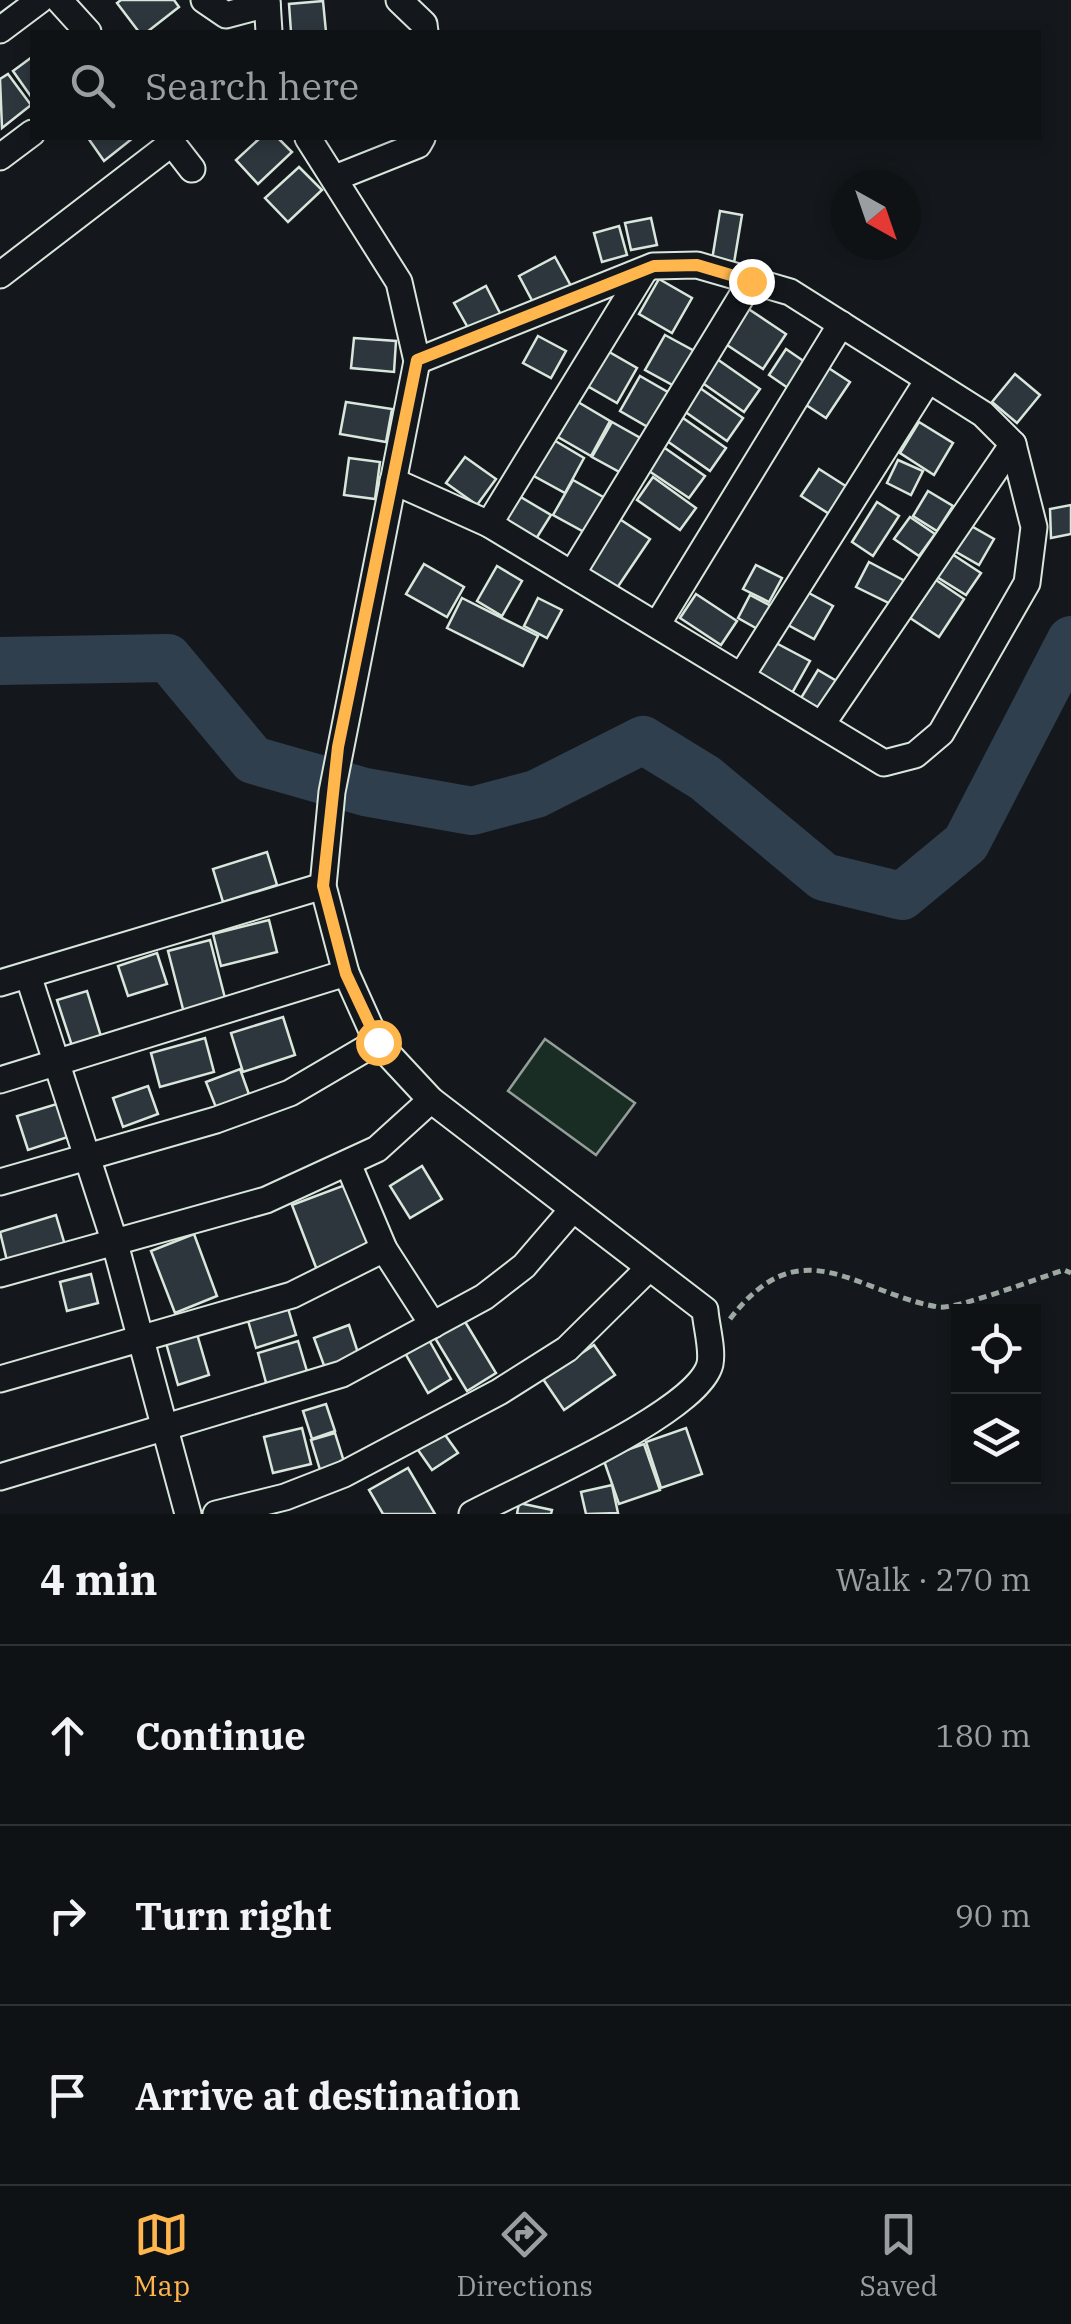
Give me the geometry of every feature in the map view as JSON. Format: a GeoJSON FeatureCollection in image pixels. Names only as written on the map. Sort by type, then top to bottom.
{"type":"FeatureCollection","features":[{"type":"Feature","properties":{"kind":"street"},"geometry":{"type":"LineString","coordinates":[[0,30],[40,0]]}},
{"type":"Feature","properties":{"kind":"street"},"geometry":{"type":"LineString","coordinates":[[59,0],[86,30]]}},
{"type":"Feature","properties":{"kind":"street"},"geometry":{"type":"LineString","coordinates":[[204,0],[226,15],[267,2],[269,30]]}},
{"type":"Feature","properties":{"kind":"street"},"geometry":{"type":"LineString","coordinates":[[399,0],[424,24],[425,30]]}},
{"type":"Feature","properties":{"kind":"street"},"geometry":{"type":"LineString","coordinates":[[0,156],[30,134]]}},
{"type":"Feature","properties":{"kind":"street"},"geometry":{"type":"LineString","coordinates":[[0,275],[170,140],[192,169]]}},
{"type":"Feature","properties":{"kind":"street"},"geometry":{"type":"LineString","coordinates":[[309,140],[399,282],[417,360],[332,792],[323,886],[346,974],[378,1042],[431,1100],[705,1310],[710,1364],[665,1414],[480,1512]]}},
{"type":"Feature","properties":{"kind":"street"},"geometry":{"type":"LineString","coordinates":[[335,178],[418,145],[421,140]]}},
{"type":"Feature","properties":{"kind":"street"},"geometry":{"type":"LineString","coordinates":[[393,481],[488,524],[884,763],[915,755],[941,733],[1027,583],[1034,528],[1013,444],[983,414],[790,292],[697,265],[644,271],[417,360]]}},
{"type":"Feature","properties":{"kind":"street"},"geometry":{"type":"LineString","coordinates":[[488,524],[644,271]]}},
{"type":"Feature","properties":{"kind":"street"},"geometry":{"type":"LineString","coordinates":[[572,574],[751,281]]}},
{"type":"Feature","properties":{"kind":"street"},"geometry":{"type":"LineString","coordinates":[[657,625],[841,324]]}},
{"type":"Feature","properties":{"kind":"street"},"geometry":{"type":"LineString","coordinates":[[742,676],[928,380]]}},
{"type":"Feature","properties":{"kind":"street"},"geometry":{"type":"LineString","coordinates":[[822,724],[1013,444]]}},
{"type":"Feature","properties":{"kind":"street"},"geometry":{"type":"LineString","coordinates":[[0,983],[323,886]]}},
{"type":"Feature","properties":{"kind":"street"},"geometry":{"type":"LineString","coordinates":[[0,1080],[346,974]]}},
{"type":"Feature","properties":{"kind":"street"},"geometry":{"type":"LineString","coordinates":[[28,975],[59,1062],[84,1158],[114,1240],[188,1514]]}},
{"type":"Feature","properties":{"kind":"street"},"geometry":{"type":"LineString","coordinates":[[0,1182],[290,1093],[378,1042]]}},
{"type":"Feature","properties":{"kind":"street"},"geometry":{"type":"LineString","coordinates":[[0,1274],[266,1200],[349,1166],[377,1149],[431,1100]]}},
{"type":"Feature","properties":{"kind":"street"},"geometry":{"type":"LineString","coordinates":[[349,1166],[384,1249],[433,1325]]}},
{"type":"Feature","properties":{"kind":"street"},"geometry":{"type":"LineString","coordinates":[[0,1477],[342,1374],[484,1297],[524,1266],[573,1209]]}},
{"type":"Feature","properties":{"kind":"street"},"geometry":{"type":"LineString","coordinates":[[0,1379],[292,1295],[384,1249]]}},
{"type":"Feature","properties":{"kind":"street"},"geometry":{"type":"LineString","coordinates":[[216,1514],[285,1497],[344,1474],[498,1392],[567,1349],[648,1270]]}},
{"type":"Feature","properties":{"kind":"path"},"geometry":{"type":"LineString","coordinates":[[708,1348],[750,1294],[783,1272],[850,1275],[942,1308],[1064,1270],[1071,1273]]}},
{"type":"Feature","properties":{"kind":"green space"},"geometry":{"type":"Polygon","coordinates":[[[545,1039],[635,1103],[596,1155],[508,1091],[545,1039]]]}},
{"type":"Feature","properties":{"kind":"building"},"geometry":{"type":"Polygon","coordinates":[[[174,0],[179,7],[150,30],[137,30],[117,3],[174,0]]]}},
{"type":"Feature","properties":{"kind":"building"},"geometry":{"type":"Polygon","coordinates":[[[323,1],[326,30],[291,30],[289,4],[323,1]]]}},
{"type":"Feature","properties":{"kind":"building"},"geometry":{"type":"Polygon","coordinates":[[[30,58],[30,95],[13,71],[30,58]]]}},
{"type":"Feature","properties":{"kind":"building"},"geometry":{"type":"Polygon","coordinates":[[[8,74],[30,104],[2,128],[0,79],[8,74]]]}},
{"type":"Feature","properties":{"kind":"building"},"geometry":{"type":"Polygon","coordinates":[[[89,140],[130,140],[104,161],[89,140]]]}},
{"type":"Feature","properties":{"kind":"building"},"geometry":{"type":"Polygon","coordinates":[[[258,140],[280,140],[292,152],[258,184],[236,160],[258,140]]]}},
{"type":"Feature","properties":{"kind":"building"},"geometry":{"type":"Polygon","coordinates":[[[299,167],[322,190],[288,222],[265,198],[299,167]]]}},
{"type":"Feature","properties":{"kind":"building"},"geometry":{"type":"Polygon","coordinates":[[[720,211],[742,215],[734,263],[712,260],[720,211]]]}},
{"type":"Feature","properties":{"kind":"building"},"geometry":{"type":"Polygon","coordinates":[[[651,218],[657,245],[631,250],[625,223],[651,218]]]}},
{"type":"Feature","properties":{"kind":"building"},"geometry":{"type":"Polygon","coordinates":[[[619,226],[627,255],[602,262],[594,233],[619,226]]]}},
{"type":"Feature","properties":{"kind":"building"},"geometry":{"type":"Polygon","coordinates":[[[555,257],[571,286],[535,306],[519,276],[555,257]]]}},
{"type":"Feature","properties":{"kind":"building"},"geometry":{"type":"Polygon","coordinates":[[[659,279],[692,298],[672,333],[639,314],[659,279]]]}},
{"type":"Feature","properties":{"kind":"building"},"geometry":{"type":"Polygon","coordinates":[[[486,286],[502,317],[471,333],[454,303],[486,286]]]}},
{"type":"Feature","properties":{"kind":"building"},"geometry":{"type":"Polygon","coordinates":[[[744,306],[786,334],[763,369],[721,341],[744,306]]]}},
{"type":"Feature","properties":{"kind":"building"},"geometry":{"type":"Polygon","coordinates":[[[665,335],[698,353],[678,388],[645,370],[665,335]]]}},
{"type":"Feature","properties":{"kind":"building"},"geometry":{"type":"Polygon","coordinates":[[[538,336],[566,351],[551,378],[523,363],[538,336]]]}},
{"type":"Feature","properties":{"kind":"building"},"geometry":{"type":"Polygon","coordinates":[[[354,338],[396,341],[394,372],[351,368],[354,338]]]}},
{"type":"Feature","properties":{"kind":"building"},"geometry":{"type":"Polygon","coordinates":[[[604,349],[637,368],[617,403],[584,384],[604,349]]]}},
{"type":"Feature","properties":{"kind":"building"},"geometry":{"type":"Polygon","coordinates":[[[786,349],[805,362],[788,388],[769,375],[786,349]]]}},
{"type":"Feature","properties":{"kind":"building"},"geometry":{"type":"Polygon","coordinates":[[[717,359],[760,389],[744,412],[701,382],[717,359]]]}},
{"type":"Feature","properties":{"kind":"building"},"geometry":{"type":"Polygon","coordinates":[[[827,367],[850,382],[826,418],[803,403],[827,367]]]}},
{"type":"Feature","properties":{"kind":"building"},"geometry":{"type":"Polygon","coordinates":[[[1015,374],[1040,395],[1017,423],[992,402],[1015,374]]]}},
{"type":"Feature","properties":{"kind":"building"},"geometry":{"type":"Polygon","coordinates":[[[640,376],[673,395],[653,430],[620,411],[640,376]]]}},
{"type":"Feature","properties":{"kind":"building"},"geometry":{"type":"Polygon","coordinates":[[[700,388],[743,418],[727,441],[684,411],[700,388]]]}},
{"type":"Feature","properties":{"kind":"building"},"geometry":{"type":"Polygon","coordinates":[[[346,402],[392,409],[386,442],[340,434],[346,402]]]}},
{"type":"Feature","properties":{"kind":"building"},"geometry":{"type":"Polygon","coordinates":[[[578,402],[610,421],[591,456],[558,437],[578,402]]]}},
{"type":"Feature","properties":{"kind":"building"},"geometry":{"type":"Polygon","coordinates":[[[683,418],[726,448],[710,471],[667,441],[683,418]]]}},
{"type":"Feature","properties":{"kind":"building"},"geometry":{"type":"Polygon","coordinates":[[[612,422],[644,440],[625,475],[592,457],[612,422]]]}},
{"type":"Feature","properties":{"kind":"building"},"geometry":{"type":"Polygon","coordinates":[[[919,422],[953,443],[934,475],[900,453],[919,422]]]}},
{"type":"Feature","properties":{"kind":"building"},"geometry":{"type":"Polygon","coordinates":[[[552,439],[584,458],[565,493],[532,475],[552,439]]]}},
{"type":"Feature","properties":{"kind":"building"},"geometry":{"type":"Polygon","coordinates":[[[662,446],[705,476],[689,498],[646,469],[662,446]]]}},
{"type":"Feature","properties":{"kind":"building"},"geometry":{"type":"Polygon","coordinates":[[[465,457],[496,479],[477,505],[446,483],[465,457]]]}},
{"type":"Feature","properties":{"kind":"building"},"geometry":{"type":"Polygon","coordinates":[[[349,458],[380,462],[375,499],[344,495],[349,458]]]}},
{"type":"Feature","properties":{"kind":"building"},"geometry":{"type":"Polygon","coordinates":[[[898,460],[923,471],[911,495],[887,483],[898,460]]]}},
{"type":"Feature","properties":{"kind":"building"},"geometry":{"type":"Polygon","coordinates":[[[819,469],[852,490],[834,517],[801,496],[819,469]]]}},
{"type":"Feature","properties":{"kind":"building"},"geometry":{"type":"Polygon","coordinates":[[[653,477],[696,508],[680,530],[637,500],[653,477]]]}},
{"type":"Feature","properties":{"kind":"building"},"geometry":{"type":"Polygon","coordinates":[[[573,480],[605,498],[586,533],[553,515],[573,480]]]}},
{"type":"Feature","properties":{"kind":"building"},"geometry":{"type":"Polygon","coordinates":[[[928,491],[953,506],[937,531],[913,516],[928,491]]]}},
{"type":"Feature","properties":{"kind":"building"},"geometry":{"type":"Polygon","coordinates":[[[514,493],[551,515],[534,542],[498,519],[514,493]]]}},
{"type":"Feature","properties":{"kind":"building"},"geometry":{"type":"Polygon","coordinates":[[[877,502],[899,516],[873,556],[852,542],[877,502]]]}},
{"type":"Feature","properties":{"kind":"building"},"geometry":{"type":"Polygon","coordinates":[[[1071,505],[1071,534],[1051,538],[1050,509],[1071,505]]]}},
{"type":"Feature","properties":{"kind":"building"},"geometry":{"type":"Polygon","coordinates":[[[910,517],[935,534],[919,556],[894,539],[910,517]]]}},
{"type":"Feature","properties":{"kind":"building"},"geometry":{"type":"Polygon","coordinates":[[[618,518],[650,539],[615,591],[583,569],[618,518]]]}},
{"type":"Feature","properties":{"kind":"building"},"geometry":{"type":"Polygon","coordinates":[[[966,523],[994,539],[979,565],[951,549],[966,523]]]}},
{"type":"Feature","properties":{"kind":"building"},"geometry":{"type":"Polygon","coordinates":[[[952,554],[981,573],[966,595],[937,577],[952,554]]]}},
{"type":"Feature","properties":{"kind":"building"},"geometry":{"type":"Polygon","coordinates":[[[869,562],[905,581],[893,605],[856,587],[869,562]]]}},
{"type":"Feature","properties":{"kind":"building"},"geometry":{"type":"Polygon","coordinates":[[[424,564],[464,587],[447,617],[406,594],[424,564]]]}},
{"type":"Feature","properties":{"kind":"building"},"geometry":{"type":"Polygon","coordinates":[[[756,565],[782,578],[769,602],[743,589],[756,565]]]}},
{"type":"Feature","properties":{"kind":"building"},"geometry":{"type":"Polygon","coordinates":[[[497,566],[522,581],[502,616],[477,601],[497,566]]]}},
{"type":"Feature","properties":{"kind":"building"},"geometry":{"type":"Polygon","coordinates":[[[936,580],[964,599],[939,637],[910,618],[936,580]]]}},
{"type":"Feature","properties":{"kind":"building"},"geometry":{"type":"Polygon","coordinates":[[[807,592],[833,606],[814,639],[788,625],[807,592]]]}},
{"type":"Feature","properties":{"kind":"building"},"geometry":{"type":"Polygon","coordinates":[[[696,594],[737,621],[721,645],[680,618],[696,594]]]}},
{"type":"Feature","properties":{"kind":"building"},"geometry":{"type":"Polygon","coordinates":[[[750,595],[775,608],[763,632],[738,618],[750,595]]]}},
{"type":"Feature","properties":{"kind":"building"},"geometry":{"type":"Polygon","coordinates":[[[462,598],[538,636],[523,666],[447,628],[462,598]]]}},
{"type":"Feature","properties":{"kind":"building"},"geometry":{"type":"Polygon","coordinates":[[[538,598],[562,610],[547,638],[524,626],[538,598]]]}},
{"type":"Feature","properties":{"kind":"building"},"geometry":{"type":"Polygon","coordinates":[[[776,643],[810,661],[792,693],[758,674],[776,643]]]}},
{"type":"Feature","properties":{"kind":"building"},"geometry":{"type":"Polygon","coordinates":[[[818,670],[840,683],[824,711],[801,698],[818,670]]]}},
{"type":"Feature","properties":{"kind":"building"},"geometry":{"type":"Polygon","coordinates":[[[267,852],[277,885],[223,902],[213,869],[267,852]]]}},
{"type":"Feature","properties":{"kind":"building"},"geometry":{"type":"Polygon","coordinates":[[[269,920],[277,952],[221,966],[213,934],[269,920]]]}},
{"type":"Feature","properties":{"kind":"building"},"geometry":{"type":"Polygon","coordinates":[[[210,940],[226,1002],[184,1013],[168,951],[210,940]]]}},
{"type":"Feature","properties":{"kind":"building"},"geometry":{"type":"Polygon","coordinates":[[[157,953],[167,984],[128,996],[118,966],[157,953]]]}},
{"type":"Feature","properties":{"kind":"building"},"geometry":{"type":"Polygon","coordinates":[[[87,991],[103,1043],[74,1052],[57,1000],[87,991]]]}},
{"type":"Feature","properties":{"kind":"building"},"geometry":{"type":"Polygon","coordinates":[[[283,1017],[295,1055],[243,1072],[231,1033],[283,1017]]]}},
{"type":"Feature","properties":{"kind":"building"},"geometry":{"type":"Polygon","coordinates":[[[205,1038],[214,1072],[160,1087],[151,1053],[205,1038]]]}},
{"type":"Feature","properties":{"kind":"building"},"geometry":{"type":"Polygon","coordinates":[[[240,1069],[250,1097],[217,1110],[206,1082],[240,1069]]]}},
{"type":"Feature","properties":{"kind":"building"},"geometry":{"type":"Polygon","coordinates":[[[148,1086],[158,1114],[123,1127],[113,1098],[148,1086]]]}},
{"type":"Feature","properties":{"kind":"building"},"geometry":{"type":"Polygon","coordinates":[[[60,1103],[71,1136],[28,1150],[17,1116],[60,1103]]]}},
{"type":"Feature","properties":{"kind":"building"},"geometry":{"type":"Polygon","coordinates":[[[422,1166],[442,1199],[410,1218],[390,1186],[422,1166]]]}},
{"type":"Feature","properties":{"kind":"building"},"geometry":{"type":"Polygon","coordinates":[[[345,1185],[370,1249],[317,1270],[292,1205],[345,1185]]]}},
{"type":"Feature","properties":{"kind":"building"},"geometry":{"type":"Polygon","coordinates":[[[56,1215],[67,1252],[9,1269],[0,1232],[56,1215]]]}},
{"type":"Feature","properties":{"kind":"building"},"geometry":{"type":"Polygon","coordinates":[[[194,1234],[217,1296],[175,1313],[151,1251],[194,1234]]]}},
{"type":"Feature","properties":{"kind":"building"},"geometry":{"type":"Polygon","coordinates":[[[91,1274],[98,1303],[67,1311],[60,1282],[91,1274]]]}},
{"type":"Feature","properties":{"kind":"building"},"geometry":{"type":"Polygon","coordinates":[[[287,1305],[296,1335],[256,1348],[247,1317],[287,1305]]]}},
{"type":"Feature","properties":{"kind":"building"},"geometry":{"type":"Polygon","coordinates":[[[464,1320],[496,1373],[467,1391],[435,1338],[464,1320]]]}},
{"type":"Feature","properties":{"kind":"building"},"geometry":{"type":"Polygon","coordinates":[[[349,1325],[360,1359],[326,1371],[314,1338],[349,1325]]]}},
{"type":"Feature","properties":{"kind":"building"},"geometry":{"type":"Polygon","coordinates":[[[197,1334],[209,1375],[178,1385],[166,1343],[197,1334]]]}},
{"type":"Feature","properties":{"kind":"building"},"geometry":{"type":"Polygon","coordinates":[[[429,1340],[451,1379],[428,1393],[405,1353],[429,1340]]]}},
{"type":"Feature","properties":{"kind":"building"},"geometry":{"type":"Polygon","coordinates":[[[298,1341],[309,1378],[268,1390],[258,1353],[298,1341]]]}},
{"type":"Feature","properties":{"kind":"building"},"geometry":{"type":"Polygon","coordinates":[[[594,1345],[615,1375],[564,1410],[543,1379],[594,1345]]]}},
{"type":"Feature","properties":{"kind":"building"},"geometry":{"type":"Polygon","coordinates":[[[326,1404],[335,1431],[312,1439],[303,1411],[326,1404]]]}},
{"type":"Feature","properties":{"kind":"building"},"geometry":{"type":"Polygon","coordinates":[[[302,1428],[311,1464],[273,1473],[264,1437],[302,1428]]]}},
{"type":"Feature","properties":{"kind":"building"},"geometry":{"type":"Polygon","coordinates":[[[686,1428],[702,1474],[661,1488],[646,1442],[686,1428]]]}},
{"type":"Feature","properties":{"kind":"building"},"geometry":{"type":"Polygon","coordinates":[[[443,1432],[458,1453],[432,1470],[418,1450],[443,1432]]]}},
{"type":"Feature","properties":{"kind":"building"},"geometry":{"type":"Polygon","coordinates":[[[335,1433],[345,1465],[321,1473],[311,1440],[335,1433]]]}},
{"type":"Feature","properties":{"kind":"building"},"geometry":{"type":"Polygon","coordinates":[[[644,1444],[660,1490],[619,1504],[603,1458],[644,1444]]]}},
{"type":"Feature","properties":{"kind":"building"},"geometry":{"type":"Polygon","coordinates":[[[408,1468],[435,1514],[383,1514],[369,1490],[408,1468]]]}},
{"type":"Feature","properties":{"kind":"building"},"geometry":{"type":"Polygon","coordinates":[[[612,1485],[618,1513],[586,1514],[581,1492],[612,1485]]]}},
{"type":"Feature","properties":{"kind":"building"},"geometry":{"type":"Polygon","coordinates":[[[519,1503],[552,1510],[551,1514],[517,1514],[519,1503]]]}},
{"type":"Feature","properties":{"kind":"waterway"},"geometry":{"type":"LineString","coordinates":[[0,661],[168,658],[253,760],[365,792],[472,811],[536,794],[643,740],[705,778],[824,877],[902,896],[966,843],[1071,640]]}},
{"type":"Feature","properties":{"kind":"route"},"geometry":{"type":"LineString","coordinates":[[378,1042],[346,974],[323,886],[338,747],[417,360],[654,266],[697,265],[751,281]]}}]}
